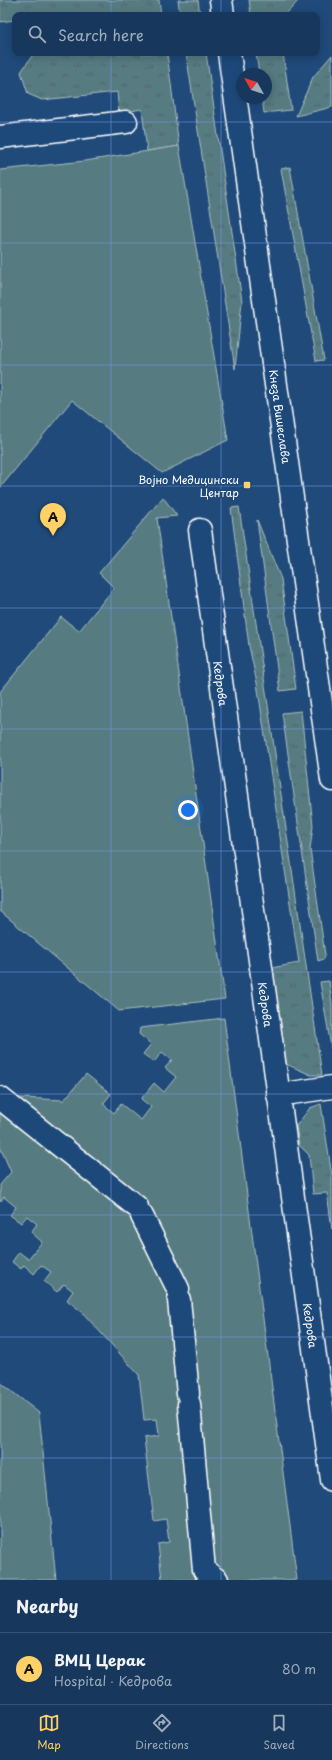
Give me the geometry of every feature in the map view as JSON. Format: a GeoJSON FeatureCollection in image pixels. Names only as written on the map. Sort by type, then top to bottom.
{"type":"FeatureCollection","features":[{"type":"Feature","properties":{"kind":"street"},"geometry":{"type":"LineString","coordinates":[[221,0],[223,12]]}},
{"type":"Feature","properties":{"kind":"street","name":"Кнеза Вишеслава"},"geometry":{"type":"LineString","coordinates":[[229,56],[332,780]]}},
{"type":"Feature","properties":{"kind":"street"},"geometry":{"type":"LineString","coordinates":[[0,137],[126,122]]}},
{"type":"Feature","properties":{"kind":"street","name":"Кедрова"},"geometry":{"type":"LineString","coordinates":[[200,530],[264,1005],[332,1480]]}},
{"type":"Feature","properties":{"kind":"street"},"geometry":{"type":"LineString","coordinates":[[278,1095],[332,1087]]}},
{"type":"Feature","properties":{"kind":"street"},"geometry":{"type":"LineString","coordinates":[[0,1098],[140,1212],[178,1294],[204,1570],[217,1580]]}},
{"type":"Feature","properties":{"kind":"green space"},"geometry":{"type":"Polygon","coordinates":[[[0,0],[159,0],[161,12],[12,12],[12,20],[0,22],[0,0]]]}},
{"type":"Feature","properties":{"kind":"green space"},"geometry":{"type":"Polygon","coordinates":[[[178,0],[198,0],[200,12],[180,12],[178,0]]]}},
{"type":"Feature","properties":{"kind":"green space"},"geometry":{"type":"Polygon","coordinates":[[[249,0],[299,0],[288,12],[251,12],[249,0]]]}},
{"type":"Feature","properties":{"kind":"green space"},"geometry":{"type":"Polygon","coordinates":[[[332,55],[332,107],[296,116],[313,77],[332,55]]]}},
{"type":"Feature","properties":{"kind":"green space"},"geometry":{"type":"Polygon","coordinates":[[[32,56],[167,56],[179,146],[147,151],[142,109],[119,113],[117,92],[42,100],[28,94],[21,72],[32,56]]]}},
{"type":"Feature","properties":{"kind":"green space"},"geometry":{"type":"Polygon","coordinates":[[[186,56],[206,56],[242,301],[235,369],[186,56]]]}},
{"type":"Feature","properties":{"kind":"green space"},"geometry":{"type":"Polygon","coordinates":[[[256,56],[283,56],[291,110],[264,113],[263,104],[272,104],[272,68],[258,68],[256,56]]]}},
{"type":"Feature","properties":{"kind":"green space"},"geometry":{"type":"Polygon","coordinates":[[[179,146],[228,440],[162,473],[72,400],[0,488],[0,170],[85,161],[179,146]]]}},
{"type":"Feature","properties":{"kind":"green space"},"geometry":{"type":"Polygon","coordinates":[[[290,167],[324,360],[316,361],[281,169],[290,167]]]}},
{"type":"Feature","properties":{"kind":"green space"},"geometry":{"type":"Polygon","coordinates":[[[163,497],[177,516],[157,518],[225,999],[119,1011],[0,911],[0,692],[61,617],[79,631],[114,588],[99,573],[163,497]]]}},
{"type":"Feature","properties":{"kind":"green space"},"geometry":{"type":"Polygon","coordinates":[[[239,507],[322,1075],[311,1075],[286,1064],[271,968],[299,963],[257,683],[249,646],[231,508],[239,507]]]}},
{"type":"Feature","properties":{"kind":"green space"},"geometry":{"type":"Polygon","coordinates":[[[257,520],[281,579],[296,689],[280,691],[257,520]]]}},
{"type":"Feature","properties":{"kind":"green space"},"geometry":{"type":"Polygon","coordinates":[[[301,711],[313,826],[310,849],[325,955],[324,959],[318,961],[282,713],[301,711]]]}},
{"type":"Feature","properties":{"kind":"green space"},"geometry":{"type":"Polygon","coordinates":[[[329,981],[332,1004],[332,1053],[320,982],[329,981]]]}},
{"type":"Feature","properties":{"kind":"green space"},"geometry":{"type":"Polygon","coordinates":[[[224,1018],[297,1580],[162,1580],[158,1544],[169,1542],[166,1519],[154,1521],[144,1438],[159,1436],[157,1419],[144,1420],[139,1375],[82,1312],[67,1300],[73,1291],[64,1284],[57,1292],[44,1281],[51,1272],[41,1265],[34,1274],[24,1265],[21,1269],[12,1262],[19,1252],[28,1259],[42,1242],[31,1232],[37,1224],[27,1216],[21,1223],[10,1215],[16,1207],[4,1197],[0,1202],[0,1185],[11,1172],[0,1147],[0,1097],[64,1100],[86,1074],[111,1094],[103,1104],[114,1113],[121,1104],[141,1120],[151,1107],[141,1099],[154,1083],[164,1092],[176,1077],[165,1068],[172,1060],[162,1052],[154,1062],[143,1054],[151,1044],[139,1034],[140,1028],[224,1018]]]}},
{"type":"Feature","properties":{"kind":"green space"},"geometry":{"type":"Polygon","coordinates":[[[321,1104],[332,1176],[332,1229],[327,1193],[313,1194],[309,1155],[299,1145],[296,1126],[310,1108],[321,1104]]]}},
{"type":"Feature","properties":{"kind":"green space"},"geometry":{"type":"Polygon","coordinates":[[[0,1382],[39,1413],[56,1580],[0,1580],[0,1382]]]}},
{"type":"Feature","properties":{"kind":"place","name":"Војно Медицински Центар"},"geometry":{"type":"Point","coordinates":[247,485]}},
{"type":"Feature","properties":{"kind":"place","name":"ВМЦ Церак"},"geometry":{"type":"Point","coordinates":[53,536]}}]}
